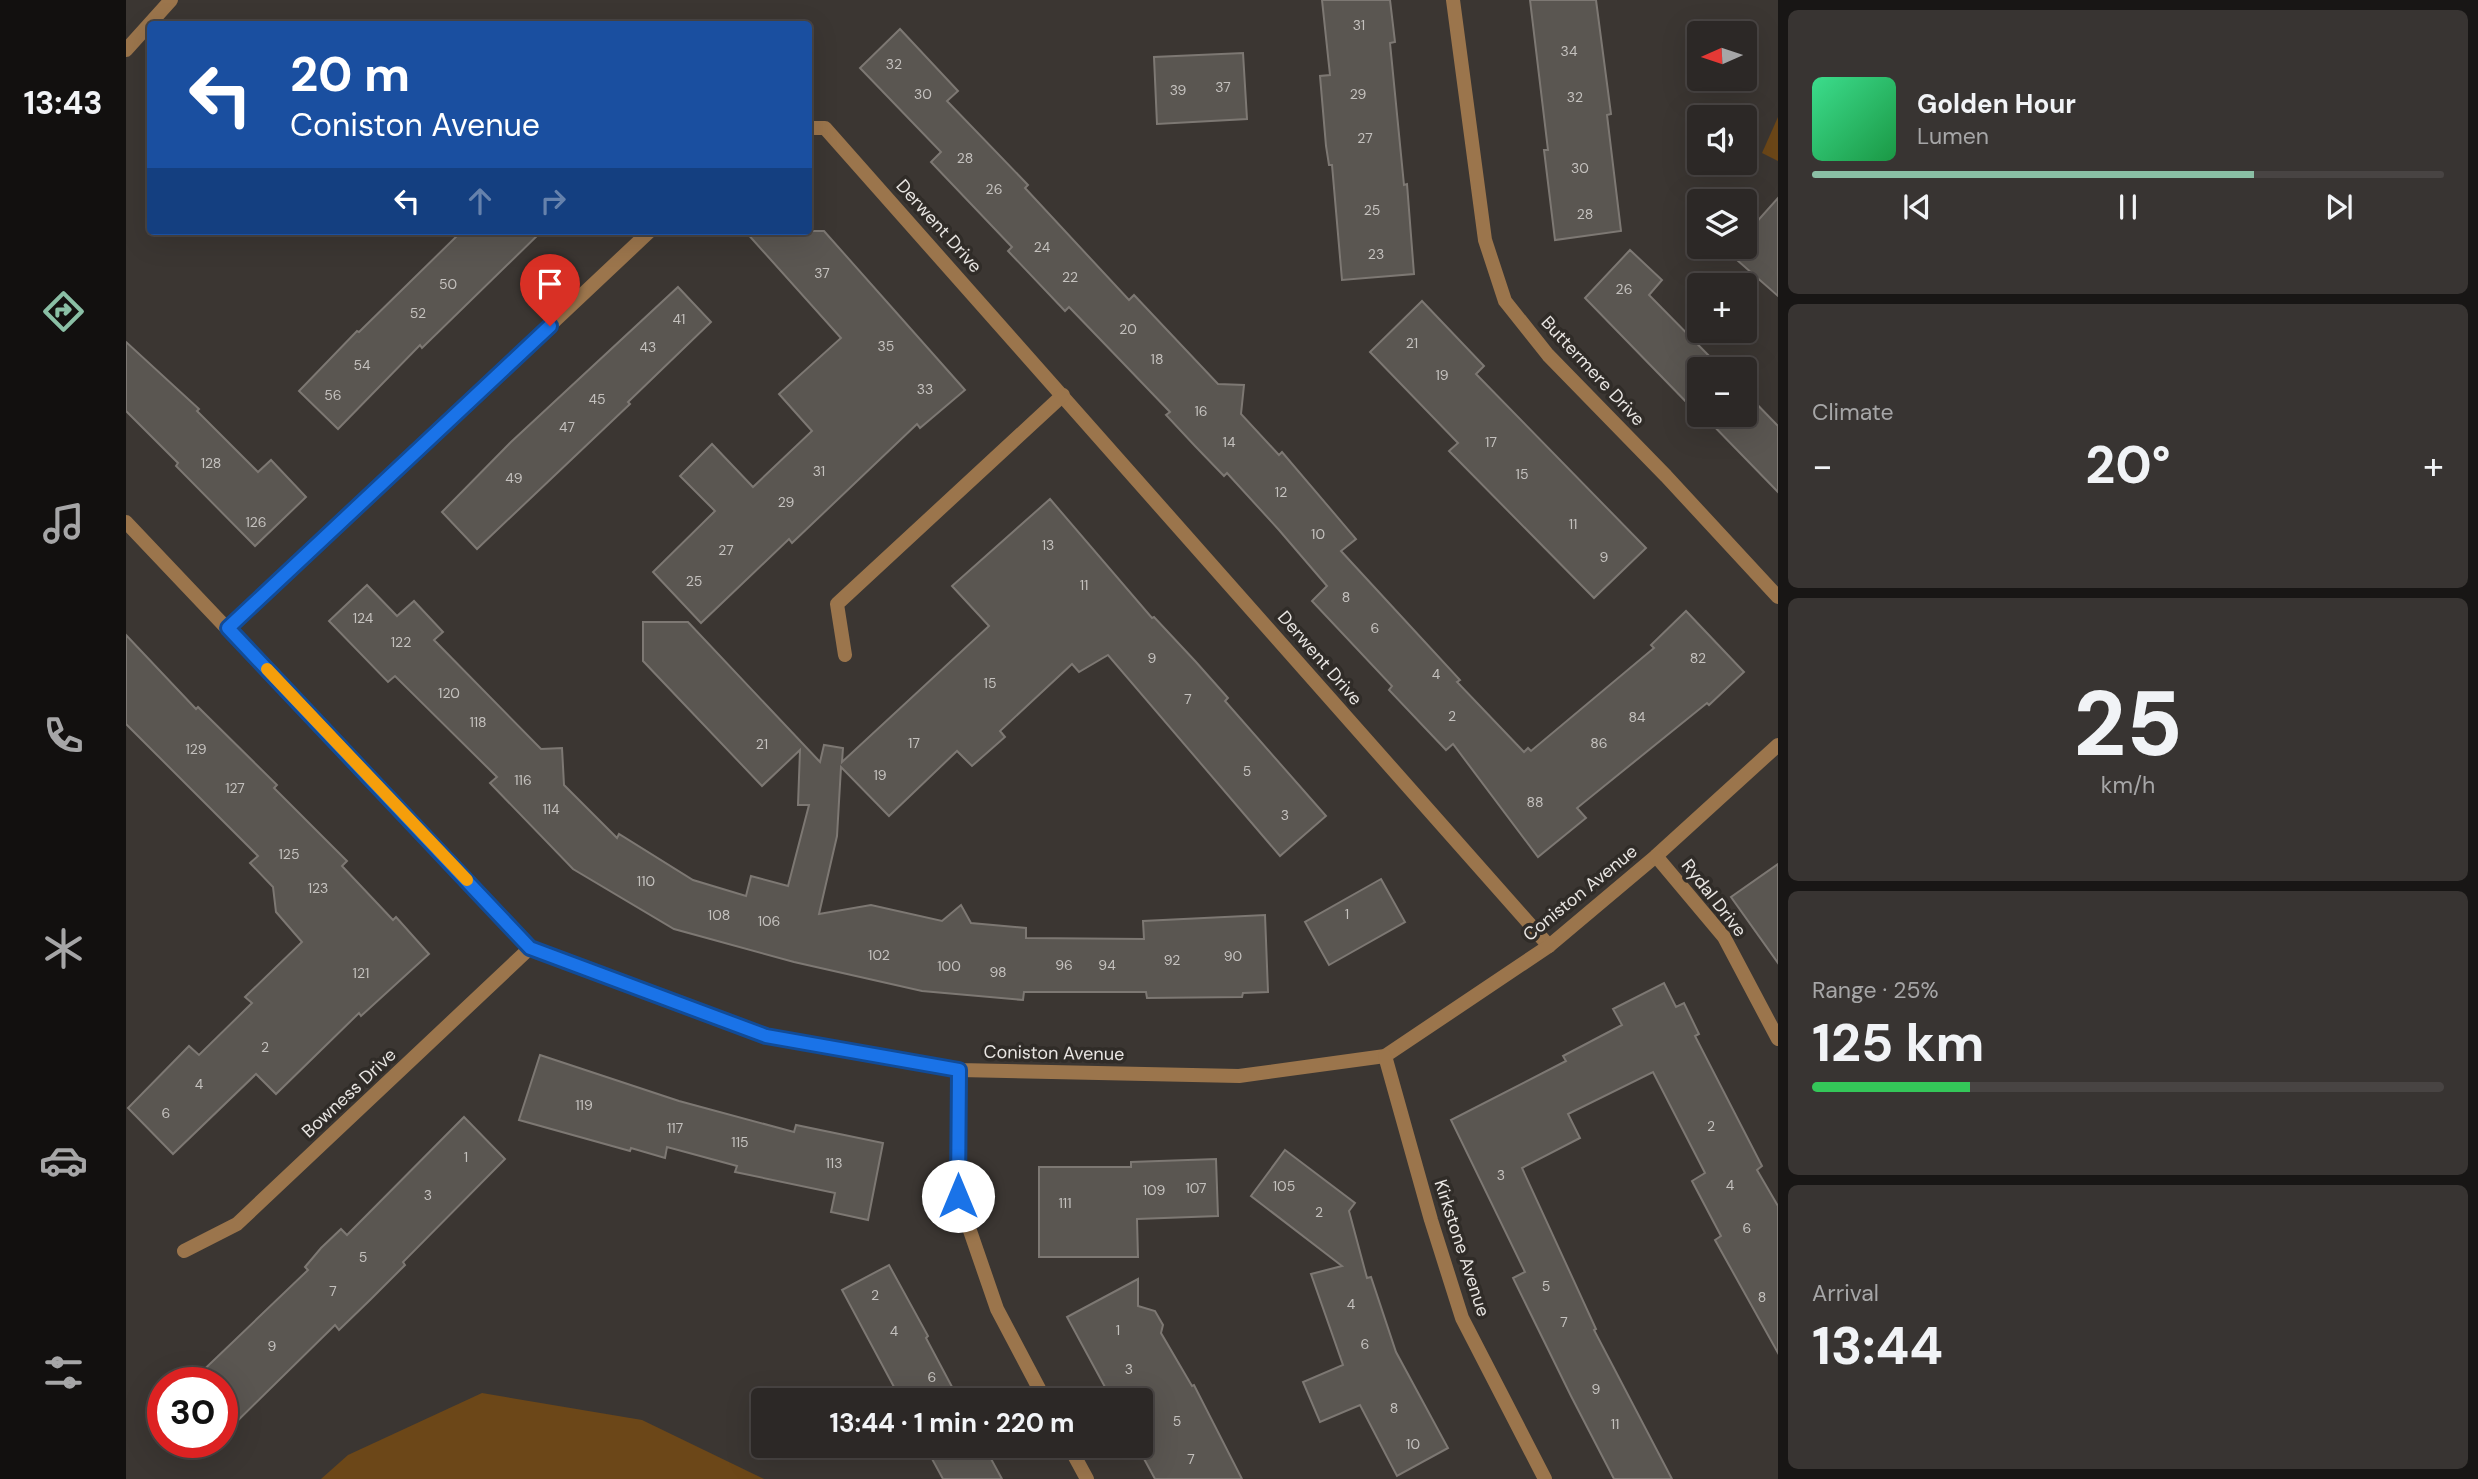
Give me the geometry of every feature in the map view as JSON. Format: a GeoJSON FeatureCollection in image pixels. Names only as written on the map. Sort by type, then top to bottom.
{"type":"FeatureCollection","features":[{"type":"Feature","properties":{"kind":"street"},"geometry":{"type":"LineString","coordinates":[[152,21],[171,0]]}},
{"type":"Feature","properties":{"kind":"street","name":"Buttermere Drive"},"geometry":{"type":"LineString","coordinates":[[1453,0],[1485,240],[1505,301],[1548,355],[1666,476],[1778,597]]}},
{"type":"Feature","properties":{"kind":"street"},"geometry":{"type":"LineString","coordinates":[[126,50],[147,27]]}},
{"type":"Feature","properties":{"kind":"street","name":"Derwent Drive"},"geometry":{"type":"LineString","coordinates":[[812,128],[825,128],[1549,946]]}},
{"type":"Feature","properties":{"kind":"street"},"geometry":{"type":"LineString","coordinates":[[228,628],[646,235]]}},
{"type":"Feature","properties":{"kind":"street"},"geometry":{"type":"LineString","coordinates":[[845,655],[837,604],[1063,395]]}},
{"type":"Feature","properties":{"kind":"street","name":"Coniston Avenue"},"geometry":{"type":"LineString","coordinates":[[126,522],[530,948],[766,1036],[959,1070],[1239,1076],[1385,1056],[1549,946],[1656,856],[1778,745]]}},
{"type":"Feature","properties":{"kind":"street","name":"Rydal Drive"},"geometry":{"type":"LineString","coordinates":[[1656,856],[1724,937],[1778,1039]]}},
{"type":"Feature","properties":{"kind":"street","name":"Bowness Drive"},"geometry":{"type":"LineString","coordinates":[[184,1251],[237,1224],[530,948]]}},
{"type":"Feature","properties":{"kind":"street","name":"Kirkstone Avenue"},"geometry":{"type":"LineString","coordinates":[[1385,1056],[1431,1220],[1462,1318],[1545,1479]]}},
{"type":"Feature","properties":{"kind":"street"},"geometry":{"type":"LineString","coordinates":[[959,1070],[958,1196],[997,1309],[1039,1388]]}},
{"type":"Feature","properties":{"kind":"street"},"geometry":{"type":"LineString","coordinates":[[1076,1458],[1087,1479]]}},
{"type":"Feature","properties":{"kind":"shaded area"},"geometry":{"type":"Polygon","coordinates":[[[1778,117],[1778,161],[1762,153],[1778,117]]]}},
{"type":"Feature","properties":{"kind":"shaded area"},"geometry":{"type":"Polygon","coordinates":[[[482,1393],[642,1420],[764,1479],[321,1479],[348,1455],[482,1393]]]}},
{"type":"Feature","properties":{"kind":"building"},"geometry":{"type":"Polygon","coordinates":[[[1322,0],[1390,0],[1395,42],[1390,43],[1404,185],[1407,184],[1414,274],[1342,280],[1332,165],[1329,165],[1326,146],[1320,76],[1330,75],[1322,0]]]}},
{"type":"Feature","properties":{"kind":"building"},"geometry":{"type":"Polygon","coordinates":[[[1530,0],[1596,0],[1611,114],[1607,115],[1621,231],[1555,240],[1544,150],[1548,150],[1530,0]]]}},
{"type":"Feature","properties":{"kind":"building"},"geometry":{"type":"Polygon","coordinates":[[[900,29],[958,91],[947,101],[1028,185],[1025,188],[1129,300],[1134,295],[1218,384],[1244,385],[1241,414],[1279,455],[1282,452],[1356,539],[1341,551],[1460,680],[1457,682],[1524,752],[1528,748],[1531,751],[1654,648],[1651,645],[1686,611],[1744,672],[1709,705],[1707,703],[1577,808],[1586,818],[1538,857],[1453,744],[1446,750],[1389,690],[1392,686],[1312,601],[1327,586],[1279,530],[1227,473],[1224,476],[1195,446],[1166,415],[1170,412],[1069,307],[1065,311],[1008,251],[1012,247],[931,162],[941,152],[860,68],[900,29]]]}},
{"type":"Feature","properties":{"kind":"building"},"geometry":{"type":"Polygon","coordinates":[[[1243,53],[1247,119],[1157,124],[1154,57],[1243,53]]]}},
{"type":"Feature","properties":{"kind":"building"},"geometry":{"type":"Polygon","coordinates":[[[1778,198],[1778,296],[1757,278],[1757,273],[1752,273],[1736,259],[1757,259],[1757,222],[1778,198]]]}},
{"type":"Feature","properties":{"kind":"building"},"geometry":{"type":"Polygon","coordinates":[[[812,231],[824,231],[965,390],[920,428],[917,424],[792,543],[789,539],[701,623],[653,572],[715,511],[680,476],[712,444],[753,487],[812,431],[779,394],[841,338],[749,235],[812,235],[812,231]]]}},
{"type":"Feature","properties":{"kind":"building"},"geometry":{"type":"Polygon","coordinates":[[[458,235],[538,235],[422,348],[420,345],[338,429],[299,391],[357,331],[359,332],[458,235]]]}},
{"type":"Feature","properties":{"kind":"building"},"geometry":{"type":"Polygon","coordinates":[[[1630,250],[1662,280],[1649,295],[1687,334],[1687,343],[1696,343],[1710,357],[1687,357],[1687,403],[1585,298],[1630,250]]]}},
{"type":"Feature","properties":{"kind":"building"},"geometry":{"type":"Polygon","coordinates":[[[678,287],[711,322],[628,402],[630,404],[477,549],[442,512],[511,442],[678,287]]]}},
{"type":"Feature","properties":{"kind":"building"},"geometry":{"type":"Polygon","coordinates":[[[1422,301],[1484,366],[1476,374],[1646,548],[1594,598],[1449,451],[1458,443],[1370,352],[1422,301]]]}},
{"type":"Feature","properties":{"kind":"building"},"geometry":{"type":"Polygon","coordinates":[[[126,342],[199,409],[197,411],[258,472],[271,460],[306,497],[255,546],[126,411],[126,342]]]}},
{"type":"Feature","properties":{"kind":"building"},"geometry":{"type":"Polygon","coordinates":[[[1757,404],[1778,426],[1778,492],[1715,427],[1757,427],[1757,404]]]}},
{"type":"Feature","properties":{"kind":"building"},"geometry":{"type":"Polygon","coordinates":[[[1050,499],[1152,618],[1154,617],[1228,698],[1225,701],[1326,816],[1280,856],[1108,655],[1079,672],[1072,664],[1000,731],[1005,737],[972,766],[957,751],[889,816],[841,767],[837,836],[819,914],[871,905],[942,921],[961,905],[971,923],[1026,928],[1026,938],[1144,939],[1143,921],[1265,915],[1268,992],[1243,993],[1242,997],[1147,998],[1146,992],[1024,992],[1023,1000],[922,991],[794,962],[674,929],[573,869],[490,783],[497,777],[395,676],[388,682],[329,621],[367,585],[397,616],[414,601],[443,632],[434,640],[541,749],[562,748],[564,785],[617,838],[619,834],[693,880],[746,896],[751,876],[788,886],[809,805],[798,805],[800,750],[762,786],[643,661],[643,622],[688,622],[820,762],[824,745],[843,748],[842,762],[989,626],[952,586],[1050,499]]]}},
{"type":"Feature","properties":{"kind":"building"},"geometry":{"type":"Polygon","coordinates":[[[126,635],[196,709],[198,707],[277,785],[274,788],[347,861],[342,866],[393,920],[396,917],[429,954],[361,1016],[359,1013],[276,1094],[256,1074],[173,1154],[128,1108],[189,1046],[199,1055],[252,1003],[245,997],[302,942],[276,912],[273,887],[250,863],[258,856],[126,724],[126,635]]]}},
{"type":"Feature","properties":{"kind":"building"},"geometry":{"type":"Polygon","coordinates":[[[1778,864],[1778,963],[1731,897],[1778,864]]]}},
{"type":"Feature","properties":{"kind":"building"},"geometry":{"type":"Polygon","coordinates":[[[1381,879],[1405,922],[1329,965],[1305,922],[1381,879]]]}},
{"type":"Feature","properties":{"kind":"building"},"geometry":{"type":"Polygon","coordinates":[[[1664,983],[1676,1007],[1684,1003],[1699,1034],[1695,1036],[1762,1166],[1757,1170],[1778,1206],[1778,1353],[1715,1240],[1721,1236],[1692,1181],[1705,1173],[1653,1072],[1568,1114],[1580,1138],[1522,1168],[1596,1329],[1594,1330],[1672,1479],[1614,1479],[1513,1278],[1525,1272],[1451,1120],[1566,1061],[1563,1056],[1622,1025],[1613,1009],[1664,983]]]}},
{"type":"Feature","properties":{"kind":"building"},"geometry":{"type":"Polygon","coordinates":[[[540,1055],[679,1101],[794,1132],[796,1125],[883,1143],[868,1220],[831,1212],[835,1193],[735,1172],[737,1166],[667,1147],[665,1158],[519,1120],[540,1055]]]}},
{"type":"Feature","properties":{"kind":"building"},"geometry":{"type":"Polygon","coordinates":[[[464,1117],[505,1159],[403,1262],[405,1265],[371,1299],[339,1330],[335,1325],[238,1420],[238,1367],[207,1367],[308,1270],[305,1267],[341,1229],[347,1235],[464,1117]]]}},
{"type":"Feature","properties":{"kind":"building"},"geometry":{"type":"Polygon","coordinates":[[[1285,1150],[1355,1203],[1349,1211],[1367,1278],[1371,1277],[1396,1352],[1448,1448],[1397,1476],[1360,1405],[1320,1422],[1303,1382],[1343,1365],[1311,1274],[1342,1266],[1251,1196],[1285,1150]]]}},
{"type":"Feature","properties":{"kind":"building"},"geometry":{"type":"Polygon","coordinates":[[[1216,1159],[1218,1216],[1137,1219],[1138,1257],[1039,1257],[1039,1167],[1131,1167],[1131,1162],[1216,1159]]]}},
{"type":"Feature","properties":{"kind":"building"},"geometry":{"type":"Polygon","coordinates":[[[889,1265],[953,1388],[895,1388],[842,1290],[889,1265]]]}},
{"type":"Feature","properties":{"kind":"building"},"geometry":{"type":"Polygon","coordinates":[[[1138,1279],[1138,1306],[1155,1311],[1163,1325],[1161,1333],[1192,1386],[1194,1385],[1242,1479],[1155,1479],[1144,1458],[1153,1458],[1153,1388],[1105,1388],[1067,1317],[1138,1279]]]}},
{"type":"Feature","properties":{"kind":"building"},"geometry":{"type":"Polygon","coordinates":[[[932,1458],[991,1458],[1002,1479],[943,1479],[932,1458]]]}},
{"type":"Feature","properties":{"kind":"slow traffic"},"geometry":{"type":"LineString","coordinates":[[267,669],[467,880]]}},
{"type":"Feature","properties":{"kind":"route"},"geometry":{"type":"LineString","coordinates":[[550,326],[228,628],[530,948],[766,1036],[959,1070],[958,1196]]}}]}
